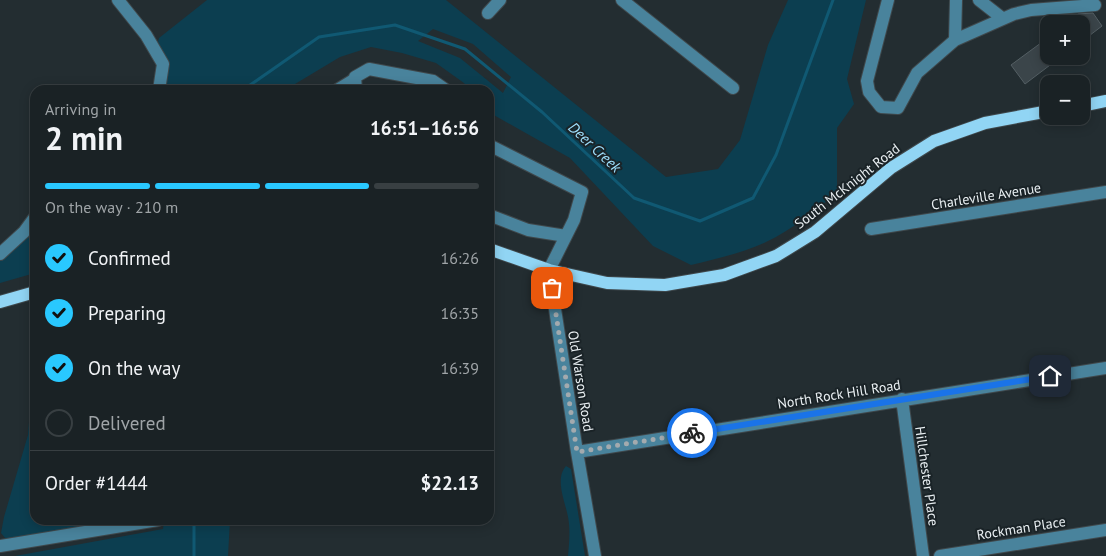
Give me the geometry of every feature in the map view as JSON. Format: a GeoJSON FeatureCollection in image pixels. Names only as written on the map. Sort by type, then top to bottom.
{"type":"FeatureCollection","features":[{"type":"Feature","properties":{"kind":"main road"},"geometry":{"type":"LineString","coordinates":[[1090,104],[1106,101]]}},
{"type":"Feature","properties":{"kind":"main road","name":"South McKnight Road"},"geometry":{"type":"LineString","coordinates":[[494,251],[549,270],[607,283],[665,285],[724,275],[776,256],[815,232],[892,168],[934,141],[985,123],[1040,113]]}},
{"type":"Feature","properties":{"kind":"main road"},"geometry":{"type":"LineString","coordinates":[[0,302],[30,293]]}},
{"type":"Feature","properties":{"kind":"street"},"geometry":{"type":"LineString","coordinates":[[118,0],[146,36],[163,64],[160,85]]}},
{"type":"Feature","properties":{"kind":"street"},"geometry":{"type":"LineString","coordinates":[[488,13],[500,0]]}},
{"type":"Feature","properties":{"kind":"street"},"geometry":{"type":"LineString","coordinates":[[622,0],[733,88]]}},
{"type":"Feature","properties":{"kind":"street"},"geometry":{"type":"LineString","coordinates":[[888,0],[867,81],[869,92],[881,107],[898,108],[916,73],[955,40],[1002,18],[1031,10],[1095,5]]}},
{"type":"Feature","properties":{"kind":"street"},"geometry":{"type":"LineString","coordinates":[[955,40],[956,0]]}},
{"type":"Feature","properties":{"kind":"street"},"geometry":{"type":"LineString","coordinates":[[979,0],[1002,18]]}},
{"type":"Feature","properties":{"kind":"street"},"geometry":{"type":"LineString","coordinates":[[356,85],[355,77],[369,69],[433,81],[439,85]]}},
{"type":"Feature","properties":{"kind":"street"},"geometry":{"type":"LineString","coordinates":[[494,148],[582,192],[574,220],[549,270]]}},
{"type":"Feature","properties":{"kind":"street","name":"Charleville Avenue"},"geometry":{"type":"LineString","coordinates":[[871,229],[1106,192]]}},
{"type":"Feature","properties":{"kind":"street"},"geometry":{"type":"LineString","coordinates":[[494,217],[528,230],[566,236]]}},
{"type":"Feature","properties":{"kind":"street"},"geometry":{"type":"LineString","coordinates":[[0,254],[24,232],[30,224]]}},
{"type":"Feature","properties":{"kind":"street","name":"Old Warson Road"},"geometry":{"type":"LineString","coordinates":[[549,270],[595,556]]}},
{"type":"Feature","properties":{"kind":"street","name":"North Rock Hill Road"},"geometry":{"type":"LineString","coordinates":[[577,452],[1106,368]]}},
{"type":"Feature","properties":{"kind":"street","name":"Hillchester Place"},"geometry":{"type":"LineString","coordinates":[[902,399],[923,556]]}},
{"type":"Feature","properties":{"kind":"street"},"geometry":{"type":"LineString","coordinates":[[0,546],[128,525]]}},
{"type":"Feature","properties":{"kind":"street","name":"Rockman Place"},"geometry":{"type":"LineString","coordinates":[[940,556],[1106,530]]}},
{"type":"Feature","properties":{"kind":"shaded area"},"geometry":{"type":"Polygon","coordinates":[[[207,0],[446,0],[666,177],[718,169],[740,140],[768,45],[788,0],[866,0],[847,79],[854,104],[837,128],[837,193],[794,226],[766,242],[738,253],[691,265],[653,246],[570,158],[494,115],[494,86],[503,93],[511,77],[473,44],[433,29],[418,41],[460,58],[493,85],[466,85],[436,63],[402,53],[371,47],[340,57],[293,85],[163,85],[164,56],[158,42],[159,38],[207,0]]]}},
{"type":"Feature","properties":{"kind":"shaded area"},"geometry":{"type":"Polygon","coordinates":[[[30,227],[30,274],[0,283],[0,260],[30,227]]]}},
{"type":"Feature","properties":{"kind":"shaded area"},"geometry":{"type":"Polygon","coordinates":[[[29,315],[30,315],[30,356],[29,315]]]}},
{"type":"Feature","properties":{"kind":"shaded area"},"geometry":{"type":"Polygon","coordinates":[[[30,409],[30,525],[86,525],[6,539],[1,533],[28,435],[30,409]]]}},
{"type":"Feature","properties":{"kind":"shaded area"},"geometry":{"type":"Polygon","coordinates":[[[566,466],[571,469],[585,556],[568,556],[569,524],[561,486],[562,472],[566,466]]]}},
{"type":"Feature","properties":{"kind":"shaded area"},"geometry":{"type":"Polygon","coordinates":[[[163,525],[230,525],[228,556],[15,556],[163,529],[163,525]]]}},
{"type":"Feature","properties":{"kind":"building"},"geometry":{"type":"Polygon","coordinates":[[[1093,13],[1102,26],[1090,35],[1090,15],[1077,15],[1093,13]]]}},
{"type":"Feature","properties":{"kind":"building"},"geometry":{"type":"Polygon","coordinates":[[[1040,44],[1040,65],[1050,65],[1025,84],[1011,65],[1040,44]]]}},
{"type":"Feature","properties":{"kind":"waterway","name":"Deer Creek"},"geometry":{"type":"LineString","coordinates":[[250,85],[319,37],[395,25],[465,49],[542,112],[634,198],[700,221],[753,198],[776,155],[833,0]]}},
{"type":"Feature","properties":{"kind":"waterway","name":"Deer Creek"},"geometry":{"type":"LineString","coordinates":[[194,525],[194,556]]}},
{"type":"Feature","properties":{"kind":"way so far"},"geometry":{"type":"LineString","coordinates":[[552,288],[577,452],[692,433]]}},
{"type":"Feature","properties":{"kind":"route"},"geometry":{"type":"LineString","coordinates":[[692,433],[1050,376]]}}]}
